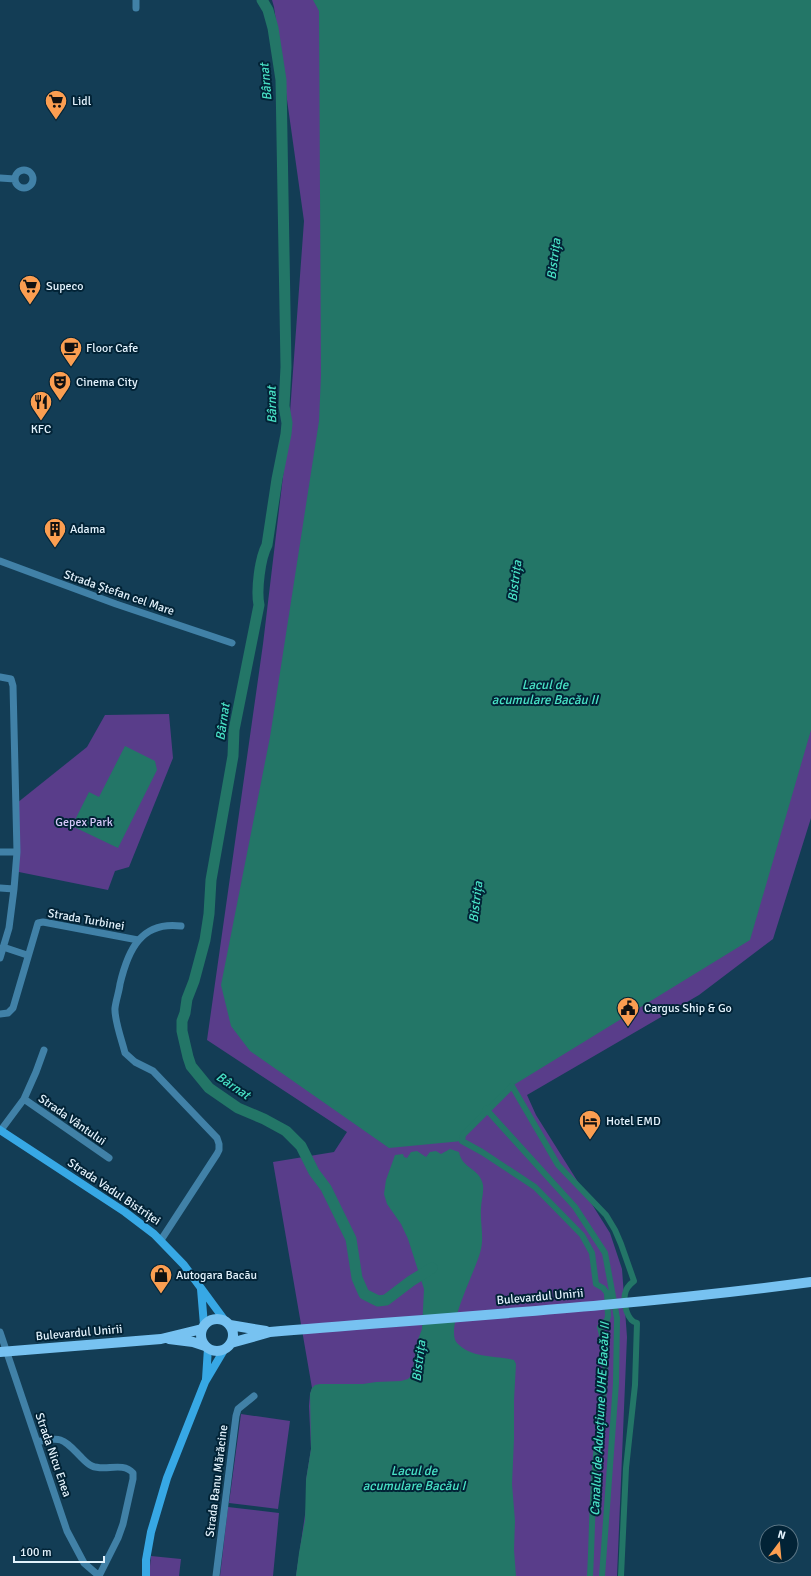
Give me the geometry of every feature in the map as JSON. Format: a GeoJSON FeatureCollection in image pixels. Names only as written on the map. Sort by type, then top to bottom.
{"type":"FeatureCollection","features":[{"type":"Feature","properties":{"kind":"main road","name":"Strada Vadul Bistriței"},"geometry":{"type":"LineString","coordinates":[[0,1130],[125,1212],[161,1240],[184,1264],[228,1324]]}},
{"type":"Feature","properties":{"kind":"main road","name":"Bulevardul Unirii"},"geometry":{"type":"LineString","coordinates":[[227,1347],[270,1332],[630,1302],[811,1282]]}},
{"type":"Feature","properties":{"kind":"main road"},"geometry":{"type":"LineString","coordinates":[[201,1288],[203,1327],[201,1335],[202,1341],[206,1347],[206,1382]]}},
{"type":"Feature","properties":{"kind":"main road"},"geometry":{"type":"LineString","coordinates":[[146,1576],[146,1560],[159,1499],[206,1382],[233,1337],[233,1331],[228,1324],[222,1320],[212,1319],[203,1327]]}},
{"type":"Feature","properties":{"kind":"main road","name":"Bulevardul Unirii"},"geometry":{"type":"LineString","coordinates":[[228,1324],[270,1332]]}},
{"type":"Feature","properties":{"kind":"main road","name":"Bulevardul Unirii"},"geometry":{"type":"LineString","coordinates":[[161,1339],[203,1327]]}},
{"type":"Feature","properties":{"kind":"main road","name":"Bulevardul Unirii"},"geometry":{"type":"LineString","coordinates":[[4,1352],[161,1339],[193,1342],[206,1347]]}},
{"type":"Feature","properties":{"kind":"main road"},"geometry":{"type":"LineString","coordinates":[[206,1347],[218,1351],[227,1347]]}},
{"type":"Feature","properties":{"kind":"street"},"geometry":{"type":"LineString","coordinates":[[136,0],[136,8]]}},
{"type":"Feature","properties":{"kind":"street"},"geometry":{"type":"LineString","coordinates":[[0,178],[15,179]]}},
{"type":"Feature","properties":{"kind":"street","name":"Strada Ștefan cel Mare"},"geometry":{"type":"LineString","coordinates":[[0,561],[116,604],[232,643]]}},
{"type":"Feature","properties":{"kind":"street"},"geometry":{"type":"LineString","coordinates":[[0,677],[11,679],[13,686],[17,852],[9,928],[0,958]]}},
{"type":"Feature","properties":{"kind":"street"},"geometry":{"type":"LineString","coordinates":[[0,852],[17,852]]}},
{"type":"Feature","properties":{"kind":"street"},"geometry":{"type":"LineString","coordinates":[[0,888],[14,890]]}},
{"type":"Feature","properties":{"kind":"street","name":"Strada Turbinei"},"geometry":{"type":"LineString","coordinates":[[0,1014],[8,1012],[14,1008],[38,923],[43,922],[138,940]]}},
{"type":"Feature","properties":{"kind":"street"},"geometry":{"type":"LineString","coordinates":[[161,1240],[192,1195],[219,1150],[217,1138],[153,1071],[129,1057],[125,1053],[115,1009],[128,958],[138,940],[159,927],[172,925],[181,926]]}},
{"type":"Feature","properties":{"kind":"street"},"geometry":{"type":"LineString","coordinates":[[3,947],[28,955]]}},
{"type":"Feature","properties":{"kind":"street","name":"Strada Vântului"},"geometry":{"type":"LineString","coordinates":[[0,1130],[24,1099],[44,1050]]}},
{"type":"Feature","properties":{"kind":"street","name":"Strada Vântului"},"geometry":{"type":"LineString","coordinates":[[24,1099],[109,1158]]}},
{"type":"Feature","properties":{"kind":"street","name":"Strada Nicu Enea"},"geometry":{"type":"LineString","coordinates":[[0,1332],[4,1352],[68,1531],[91,1574],[99,1576]]}},
{"type":"Feature","properties":{"kind":"street","name":"Strada Banu Mărăcine"},"geometry":{"type":"LineString","coordinates":[[216,1576],[236,1416],[238,1409],[254,1396]]}},
{"type":"Feature","properties":{"kind":"street"},"geometry":{"type":"LineString","coordinates":[[37,1442],[59,1438],[92,1466],[106,1468],[124,1467],[133,1473],[123,1524],[113,1549],[99,1576]]}},
{"type":"Feature","properties":{"kind":"green space","name":"Lacul de acumulare Bacău II"},"geometry":{"type":"Polygon","coordinates":[[[272,0],[811,0],[811,818],[773,939],[699,995],[527,1095],[536,1115],[610,1233],[622,1269],[627,1337],[617,1576],[296,1576],[306,1508],[306,1480],[311,1449],[309,1406],[312,1388],[273,1162],[334,1152],[347,1132],[207,1040],[263,644],[289,426],[304,221],[272,0]]]}},
{"type":"Feature","properties":{"kind":"green space","name":"Gepex Park"},"geometry":{"type":"Polygon","coordinates":[[[169,714],[173,758],[129,867],[115,871],[108,890],[14,871],[17,803],[87,747],[105,715],[169,714]]]}},
{"type":"Feature","properties":{"kind":"green space"},"geometry":{"type":"Polygon","coordinates":[[[241,1414],[290,1421],[278,1509],[229,1503],[241,1414]]]}},
{"type":"Feature","properties":{"kind":"green space"},"geometry":{"type":"Polygon","coordinates":[[[228,1507],[279,1513],[273,1576],[220,1576],[228,1507]]]}},
{"type":"Feature","properties":{"kind":"green space"},"geometry":{"type":"Polygon","coordinates":[[[151,1556],[181,1559],[179,1576],[149,1576],[151,1556]]]}},
{"type":"Feature","properties":{"kind":"water","name":"Lacul de acumulare Bacău II"},"geometry":{"type":"Polygon","coordinates":[[[313,0],[811,0],[811,730],[750,940],[512,1086],[462,1134],[462,1141],[389,1148],[250,1051],[231,1026],[221,985],[270,737],[319,421],[321,375],[319,11],[313,0]]]}},
{"type":"Feature","properties":{"kind":"water"},"geometry":{"type":"Polygon","coordinates":[[[125,746],[155,761],[157,770],[118,848],[72,826],[89,792],[99,797],[125,746]]]}},
{"type":"Feature","properties":{"kind":"water","name":"Lacul de acumulare Bacău I"},"geometry":{"type":"Polygon","coordinates":[[[450,1149],[459,1152],[464,1162],[481,1179],[483,1185],[481,1209],[481,1249],[458,1312],[454,1335],[457,1343],[470,1352],[484,1356],[507,1358],[514,1360],[516,1364],[512,1484],[515,1521],[514,1550],[516,1576],[296,1576],[305,1520],[306,1480],[311,1449],[310,1394],[312,1388],[315,1385],[320,1384],[363,1384],[401,1381],[408,1379],[412,1375],[417,1342],[422,1329],[424,1289],[408,1239],[401,1224],[387,1204],[384,1194],[386,1180],[395,1155],[403,1154],[404,1157],[407,1158],[411,1152],[417,1151],[426,1157],[430,1152],[436,1151],[441,1154],[450,1149]]]}},
{"type":"Feature","properties":{"kind":"waterway","name":"Bârnat"},"geometry":{"type":"LineString","coordinates":[[262,0],[268,10],[273,28],[281,80],[286,367],[284,406],[287,423],[267,545],[262,558],[259,574],[259,605],[234,730],[233,756],[211,880],[209,914],[205,940],[194,981],[187,999],[182,1021],[182,1031],[191,1066],[209,1088],[238,1108],[264,1119],[286,1131],[301,1146],[314,1172],[326,1188],[351,1239],[357,1278],[364,1294],[378,1301],[386,1300],[411,1281],[432,1268]]}},
{"type":"Feature","properties":{"kind":"waterway"},"geometry":{"type":"LineString","coordinates":[[590,1576],[595,1466],[605,1379],[604,1344],[600,1327],[607,1320],[608,1316],[607,1293],[603,1288],[596,1284],[592,1253],[582,1235],[535,1187],[482,1152],[462,1141],[463,1135],[512,1086],[558,1165],[606,1215],[621,1244],[634,1281],[627,1288],[625,1298],[626,1311],[631,1319],[637,1323],[635,1385],[626,1468],[621,1576]]}},
{"type":"Feature","properties":{"kind":"waterway","name":"Canalul de Aducțiune UHE Bacău II"},"geometry":{"type":"LineString","coordinates":[[486,1109],[575,1207],[605,1253],[617,1318],[616,1383],[602,1576]]}},
{"type":"Feature","properties":{"kind":"place","name":"Lidl"},"geometry":{"type":"Point","coordinates":[56,120]}},
{"type":"Feature","properties":{"kind":"place","name":"Supeco"},"geometry":{"type":"Point","coordinates":[30,306]}},
{"type":"Feature","properties":{"kind":"place","name":"Floor Cafe"},"geometry":{"type":"Point","coordinates":[71,368]}},
{"type":"Feature","properties":{"kind":"place","name":"Cinema City"},"geometry":{"type":"Point","coordinates":[60,402]}},
{"type":"Feature","properties":{"kind":"place","name":"KFC"},"geometry":{"type":"Point","coordinates":[41,422]}},
{"type":"Feature","properties":{"kind":"place","name":"Adama"},"geometry":{"type":"Point","coordinates":[55,548]}},
{"type":"Feature","properties":{"kind":"place","name":"Cargus Ship & Go"},"geometry":{"type":"Point","coordinates":[628,1028]}},
{"type":"Feature","properties":{"kind":"place","name":"Hotel EMD"},"geometry":{"type":"Point","coordinates":[590,1140]}},
{"type":"Feature","properties":{"kind":"place","name":"Autogara Bacău"},"geometry":{"type":"Point","coordinates":[161,1294]}},
{"type":"Feature","properties":{"kind":"water label","name":"Bistrița"},"geometry":{"type":"Point","coordinates":[554,259]}},
{"type":"Feature","properties":{"kind":"water label","name":"Bistrița"},"geometry":{"type":"Point","coordinates":[515,581]}},
{"type":"Feature","properties":{"kind":"water label","name":"Bistrița"},"geometry":{"type":"Point","coordinates":[476,902]}},
{"type":"Feature","properties":{"kind":"water label","name":"Bistrița"},"geometry":{"type":"Point","coordinates":[419,1361]}}]}
